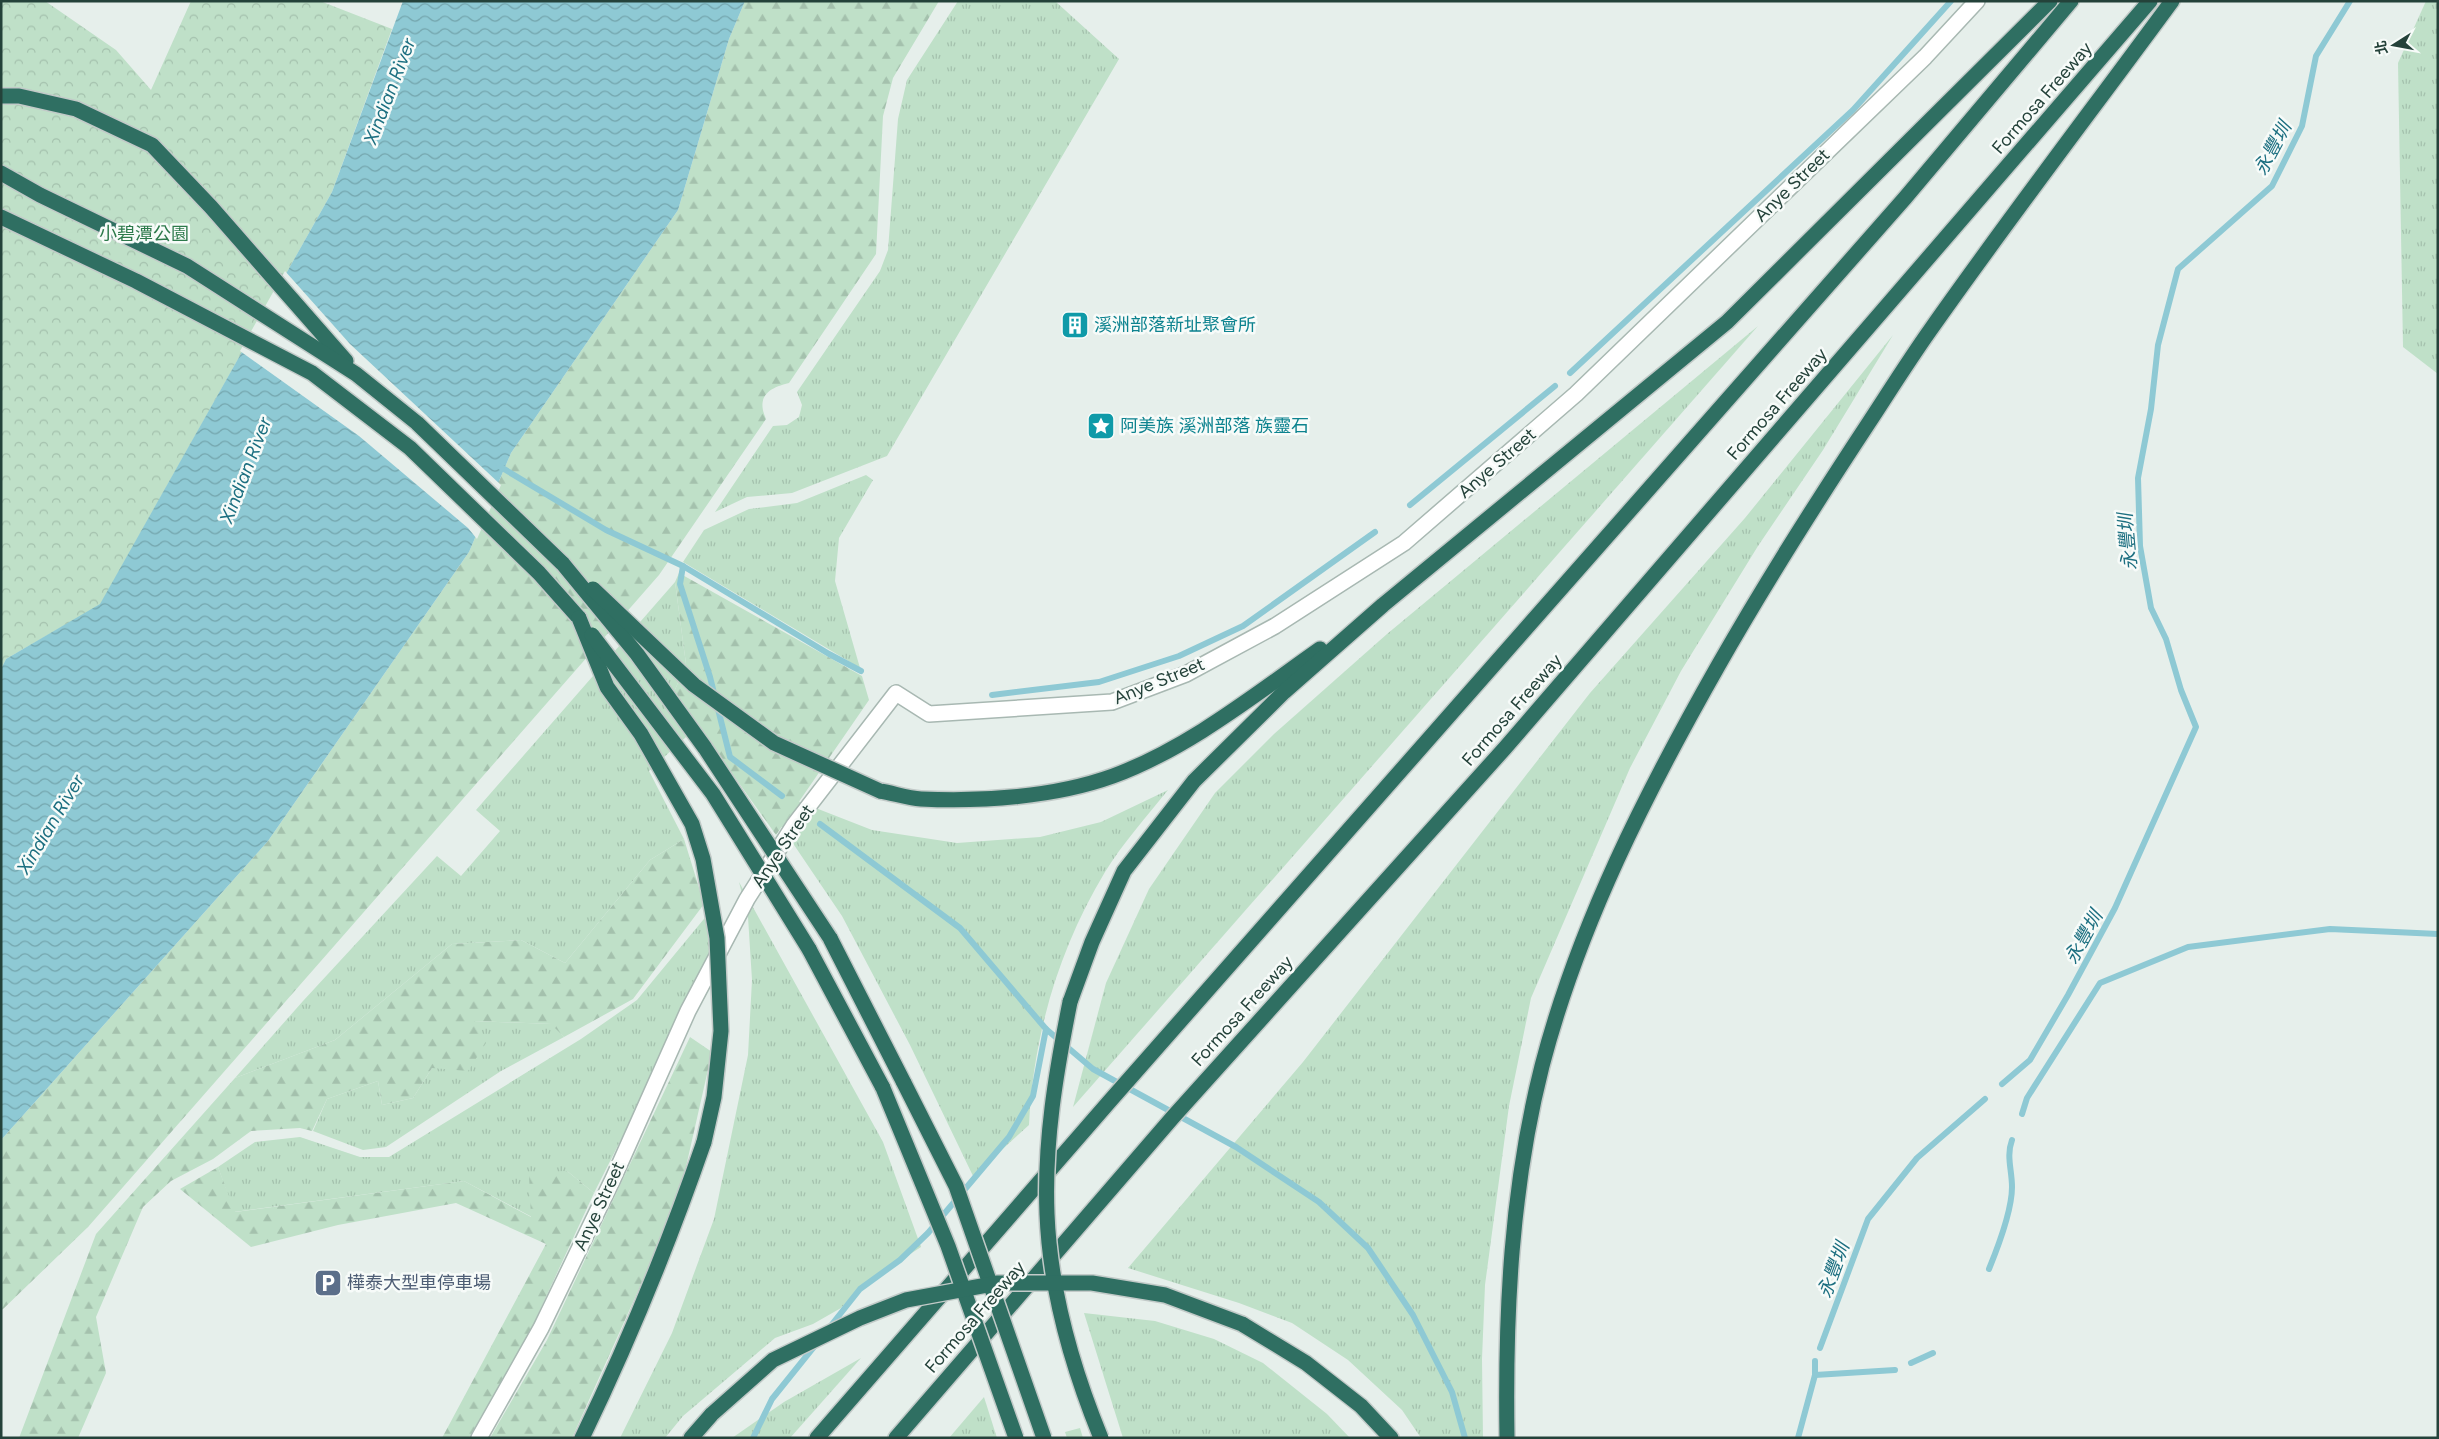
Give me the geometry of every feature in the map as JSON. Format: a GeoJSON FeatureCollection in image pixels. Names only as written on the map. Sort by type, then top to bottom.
{"type":"FeatureCollection","features":[{"type":"Feature","properties":{"kind":"highway"},"geometry":{"type":"LineString","coordinates":[[1101,1438],[1085,1397],[1057,1299],[1047,1214],[1049,1136],[1056,1073],[1070,1002],[1095,934],[1124,871],[1194,781],[1284,692],[1383,605],[1726,322],[2050,1]]}},
{"type":"Feature","properties":{"kind":"highway"},"geometry":{"type":"LineString","coordinates":[[817,1438],[1109,1102],[1905,198],[2071,1]]}},
{"type":"Feature","properties":{"kind":"highway","name":"Formosa Freeway"},"geometry":{"type":"LineString","coordinates":[[896,1438],[1173,1117],[1505,748],[2150,1]]}},
{"type":"Feature","properties":{"kind":"highway"},"geometry":{"type":"LineString","coordinates":[[1507,1438],[1506,1355],[1509,1286],[1518,1196],[1530,1121],[1542,1067],[1562,998],[1588,925],[1615,863],[1680,733],[1767,580],[1826,487],[1929,331],[2172,1]]}},
{"type":"Feature","properties":{"kind":"highway"},"geometry":{"type":"LineString","coordinates":[[1,96],[19,96],[76,109],[152,146],[211,207],[356,374]]}},
{"type":"Feature","properties":{"kind":"highway"},"geometry":{"type":"LineString","coordinates":[[1,173],[40,195],[187,266],[356,374],[417,424],[563,564],[605,599],[694,685],[774,743],[880,790],[919,799],[1010,797],[1058,790],[1112,776],[1162,753],[1222,717],[1383,605]]}},
{"type":"Feature","properties":{"kind":"highway"},"geometry":{"type":"LineString","coordinates":[[1,180],[40,195]]}},
{"type":"Feature","properties":{"kind":"highway"},"geometry":{"type":"LineString","coordinates":[[1,217],[136,281],[312,372],[410,448],[539,573],[579,618],[713,794],[809,949],[883,1088],[948,1246],[1016,1438]]}},
{"type":"Feature","properties":{"kind":"highway"},"geometry":{"type":"LineString","coordinates":[[1,222],[25,228]]}},
{"type":"Feature","properties":{"kind":"highway"},"geometry":{"type":"LineString","coordinates":[[563,564],[637,654],[705,748],[830,938],[956,1186],[1044,1438]]}},
{"type":"Feature","properties":{"kind":"highway"},"geometry":{"type":"LineString","coordinates":[[579,618],[607,687],[641,734],[692,824],[703,859],[717,938],[721,1031],[714,1097],[704,1142],[671,1238],[612,1375],[582,1438]]}},
{"type":"Feature","properties":{"kind":"highway"},"geometry":{"type":"LineString","coordinates":[[691,1438],[712,1414],[774,1360],[860,1318],[906,1300],[998,1283],[1092,1283],[1165,1295],[1242,1324],[1306,1363],[1361,1406],[1390,1438]]}},
{"type":"Feature","properties":{"kind":"street","name":"Anye Street"},"geometry":{"type":"LineString","coordinates":[[479,1438],[542,1328],[684,1020],[747,899],[794,826],[896,693],[929,714],[1112,702],[1186,674],[1275,626],[1404,543],[1576,394],[1925,57],[1977,1]]}},
{"type":"Feature","properties":{"kind":"green space","name":"小碧潭公園"},"geometry":{"type":"Polygon","coordinates":[[[1,1],[45,1],[116,50],[151,90],[191,1],[320,1],[392,29],[332,192],[100,605],[6,659],[1,669],[1,1]]]}},
{"type":"Feature","properties":{"kind":"green space"},"geometry":{"type":"Polygon","coordinates":[[[745,1],[939,1],[893,78],[883,116],[876,254],[789,383],[770,391],[763,399],[762,405],[766,419],[659,575],[88,1227],[1,1311],[1,1140],[268,841],[469,552],[511,453],[678,210],[729,39],[745,1]]]}},
{"type":"Feature","properties":{"kind":"green space"},"geometry":{"type":"Polygon","coordinates":[[[958,1],[1055,1],[1119,59],[887,456],[792,493],[747,497],[715,512],[773,426],[787,425],[799,417],[802,405],[797,392],[880,271],[888,250],[898,119],[907,80],[958,1]]]}},
{"type":"Feature","properties":{"kind":"green space"},"geometry":{"type":"Polygon","coordinates":[[[2426,1],[2438,1],[2438,374],[2403,347],[2398,63],[2426,1]]]}},
{"type":"Feature","properties":{"kind":"green space"},"geometry":{"type":"Polygon","coordinates":[[[1758,326],[1073,1107],[1106,983],[1149,889],[1215,793],[1274,734],[1387,634],[1758,326]]]}},
{"type":"Feature","properties":{"kind":"green space"},"geometry":{"type":"Polygon","coordinates":[[[1893,335],[1823,450],[1758,546],[1681,671],[1630,768],[1531,998],[1509,1106],[1485,1285],[1482,1359],[1483,1438],[1421,1438],[1402,1410],[1348,1360],[1292,1323],[1239,1303],[1128,1268],[1303,1062],[1590,693],[1745,518],[1893,335]]]}},
{"type":"Feature","properties":{"kind":"green space"},"geometry":{"type":"Polygon","coordinates":[[[866,475],[873,480],[839,538],[835,581],[860,668],[683,562],[704,530],[749,509],[797,503],[866,475]]]}},
{"type":"Feature","properties":{"kind":"green space"},"geometry":{"type":"Polygon","coordinates":[[[679,573],[862,676],[869,700],[776,835],[674,692],[686,664],[675,582],[679,573]]]}},
{"type":"Feature","properties":{"kind":"green space"},"geometry":{"type":"Polygon","coordinates":[[[675,582],[686,664],[674,692],[698,726],[649,771],[684,839],[650,860],[565,963],[521,940],[452,944],[335,1040],[235,1078],[303,1001],[437,856],[461,876],[500,831],[476,810],[675,582]]]}},
{"type":"Feature","properties":{"kind":"green space"},"geometry":{"type":"Polygon","coordinates":[[[740,765],[790,798],[872,830],[957,843],[1040,837],[1101,822],[1168,790],[1112,861],[1074,931],[1051,994],[1043,1026],[1036,1059],[1029,1125],[973,1176],[910,1045],[842,916],[740,765]]]}},
{"type":"Feature","properties":{"kind":"green space"},"geometry":{"type":"Polygon","coordinates":[[[684,839],[704,904],[633,999],[564,1037],[551,1024],[474,1021],[486,1043],[468,1071],[432,1068],[413,1098],[382,1105],[378,1081],[327,1099],[312,1131],[300,1128],[251,1131],[213,1159],[171,1181],[143,1207],[96,1317],[106,1373],[78,1438],[19,1438],[96,1234],[235,1078],[335,1040],[452,944],[521,940],[565,963],[650,860],[684,839]]]}},
{"type":"Feature","properties":{"kind":"green space"},"geometry":{"type":"Polygon","coordinates":[[[739,882],[883,1142],[921,1247],[861,1286],[841,1308],[813,1324],[775,1338],[683,1416],[665,1438],[620,1438],[672,1333],[714,1219],[748,1055],[752,980],[748,917],[739,882]]]}},
{"type":"Feature","properties":{"kind":"green space"},"geometry":{"type":"Polygon","coordinates":[[[708,914],[714,955],[594,1193],[567,1171],[532,1217],[464,1181],[234,1212],[218,1167],[255,1142],[300,1137],[360,1157],[389,1157],[581,1039],[637,1000],[708,914]]]}},
{"type":"Feature","properties":{"kind":"green space"},"geometry":{"type":"Polygon","coordinates":[[[474,1021],[552,1024],[564,1037],[501,1071],[386,1147],[363,1150],[313,1131],[327,1099],[378,1081],[382,1105],[413,1098],[432,1068],[474,1021]]]}},
{"type":"Feature","properties":{"kind":"green space"},"geometry":{"type":"Polygon","coordinates":[[[690,1037],[712,1052],[678,1202],[572,1438],[490,1438],[547,1340],[690,1037]]]}},
{"type":"Feature","properties":{"kind":"green space"},"geometry":{"type":"Polygon","coordinates":[[[218,1167],[235,1212],[464,1181],[531,1217],[529,1175],[567,1171],[594,1193],[527,1338],[469,1438],[442,1438],[546,1244],[456,1203],[338,1225],[251,1247],[180,1189],[218,1167]]]}},
{"type":"Feature","properties":{"kind":"green space"},"geometry":{"type":"Polygon","coordinates":[[[1084,1313],[1155,1321],[1214,1339],[1263,1363],[1327,1414],[1350,1438],[1123,1438],[1084,1313]]]}},
{"type":"Feature","properties":{"kind":"green space"},"geometry":{"type":"Polygon","coordinates":[[[861,1358],[790,1438],[732,1438],[784,1402],[861,1358]]]}},
{"type":"Feature","properties":{"kind":"green space"},"geometry":{"type":"Polygon","coordinates":[[[984,1397],[997,1438],[949,1438],[984,1397]]]}},
{"type":"Feature","properties":{"kind":"green space"},"geometry":{"type":"Polygon","coordinates":[[[1080,1428],[1083,1438],[1067,1438],[1065,1432],[1080,1428]]]}},
{"type":"Feature","properties":{"kind":"water","name":"Xindian River"},"geometry":{"type":"Polygon","coordinates":[[[403,1],[745,1],[729,39],[678,210],[511,453],[469,552],[268,841],[1,1140],[1,669],[6,659],[100,604],[332,192],[403,1]]]}},
{"type":"Feature","properties":{"kind":"pier"},"geometry":{"type":"Polygon","coordinates":[[[285,271],[350,344],[501,485],[477,539],[468,528],[359,436],[240,351],[285,271]]]}},
{"type":"Feature","properties":{"kind":"waterway"},"geometry":{"type":"LineString","coordinates":[[1570,373],[1853,110],[1951,1]]}},
{"type":"Feature","properties":{"kind":"waterway","name":"永豐圳"},"geometry":{"type":"LineString","coordinates":[[2002,1084],[2030,1060],[2068,995],[2115,908],[2196,727],[2181,690],[2166,639],[2151,608],[2140,546],[2138,478],[2151,409],[2158,345],[2178,269],[2272,186],[2302,126],[2316,56],[2350,1]]}},
{"type":"Feature","properties":{"kind":"waterway"},"geometry":{"type":"LineString","coordinates":[[1410,505],[1555,386]]}},
{"type":"Feature","properties":{"kind":"waterway"},"geometry":{"type":"LineString","coordinates":[[499,466],[606,530],[683,566],[829,654],[861,671]]}},
{"type":"Feature","properties":{"kind":"waterway"},"geometry":{"type":"LineString","coordinates":[[992,695],[1099,682],[1179,656],[1243,626],[1375,532]]}},
{"type":"Feature","properties":{"kind":"waterway"},"geometry":{"type":"LineString","coordinates":[[683,566],[680,584],[710,677],[730,757],[782,796]]}},
{"type":"Feature","properties":{"kind":"waterway"},"geometry":{"type":"LineString","coordinates":[[820,824],[960,928],[1046,1029],[1093,1069],[1236,1147],[1319,1202],[1368,1248],[1413,1315],[1452,1392],[1465,1438]]}},
{"type":"Feature","properties":{"kind":"waterway"},"geometry":{"type":"LineString","coordinates":[[2022,1114],[2027,1098],[2100,983],[2188,947],[2330,929],[2438,934]]}},
{"type":"Feature","properties":{"kind":"waterway"},"geometry":{"type":"LineString","coordinates":[[829,1328],[860,1289],[900,1260],[928,1233],[1009,1137],[1033,1096],[1046,1029]]}},
{"type":"Feature","properties":{"kind":"waterway","name":"永豐圳"},"geometry":{"type":"LineString","coordinates":[[1820,1348],[1868,1219],[1917,1158],[1985,1099]]}},
{"type":"Feature","properties":{"kind":"waterway"},"geometry":{"type":"LineString","coordinates":[[1989,1269],[2010,1207],[2012,1187],[2009,1152],[2012,1140]]}},
{"type":"Feature","properties":{"kind":"waterway"},"geometry":{"type":"LineString","coordinates":[[753,1438],[772,1399],[817,1343]]}},
{"type":"Feature","properties":{"kind":"waterway"},"geometry":{"type":"LineString","coordinates":[[1911,1363],[1933,1353]]}},
{"type":"Feature","properties":{"kind":"waterway","name":"永豐圳"},"geometry":{"type":"LineString","coordinates":[[1798,1438],[1815,1375],[1815,1361]]}},
{"type":"Feature","properties":{"kind":"waterway"},"geometry":{"type":"LineString","coordinates":[[1815,1375],[1895,1370]]}},
{"type":"Feature","properties":{"kind":"place","name":"溪洲部落新址聚會所"},"geometry":{"type":"Point","coordinates":[1075,325]}},
{"type":"Feature","properties":{"kind":"place","name":"阿美族 溪洲部落 族靈石"},"geometry":{"type":"Point","coordinates":[1101,426]}},
{"type":"Feature","properties":{"kind":"place","name":"樺泰大型車停車場"},"geometry":{"type":"Point","coordinates":[328,1283]}}]}
